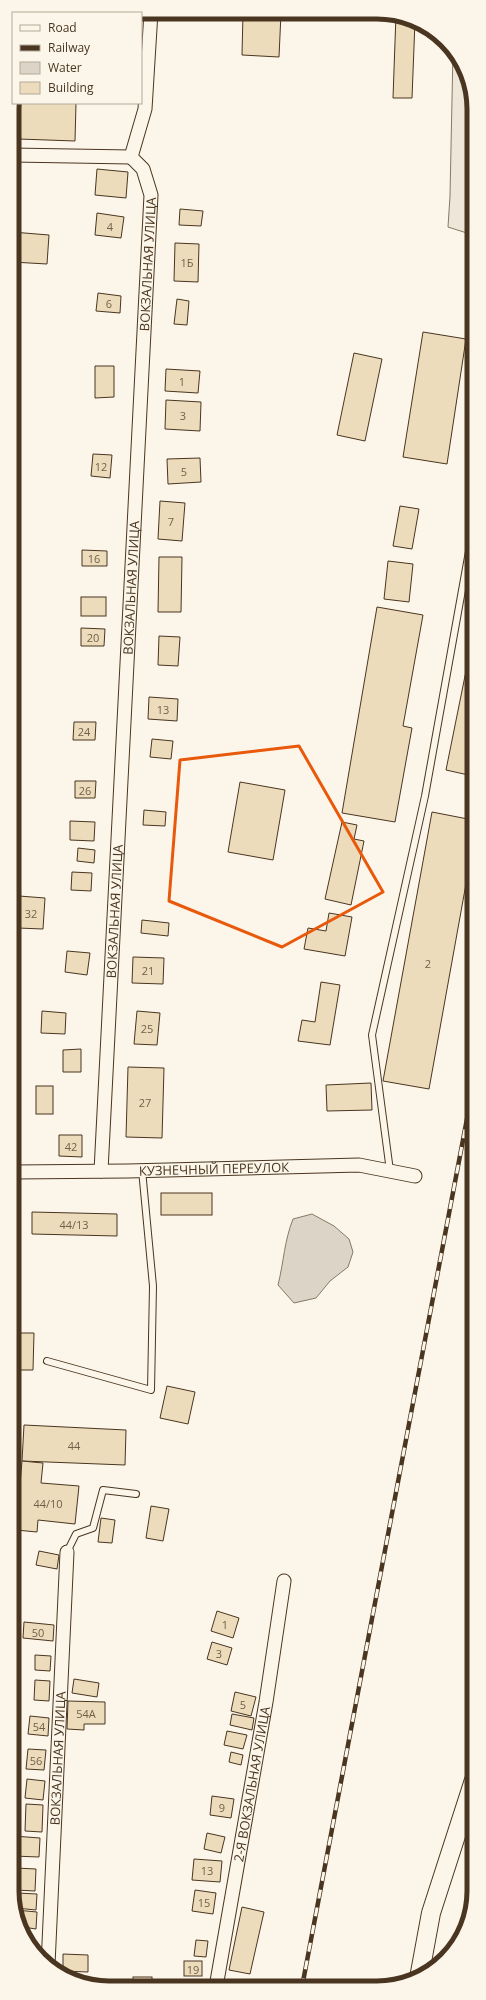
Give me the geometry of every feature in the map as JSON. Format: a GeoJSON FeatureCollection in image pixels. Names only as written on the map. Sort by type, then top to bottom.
{"type":"FeatureCollection","features":[{"type":"Feature","properties":{"kind":"street"},"geometry":{"type":"LineString","coordinates":[[19,155],[131,157],[145,109],[150,19]]}},
{"type":"Feature","properties":{"kind":"street","name":"ВОКЗАЛЬНАЯ УЛИЦА"},"geometry":{"type":"LineString","coordinates":[[101,1171],[151,195],[143,169],[131,157]]}},
{"type":"Feature","properties":{"kind":"street","name":"КУЗНЕЧНЫЙ ПЕРЕУЛОК"},"geometry":{"type":"LineString","coordinates":[[19,1172],[359,1165],[415,1176]]}},
{"type":"Feature","properties":{"kind":"street","name":"ВОКЗАЛЬНАЯ УЛИЦА"},"geometry":{"type":"LineString","coordinates":[[48,1957],[67,1552]]}},
{"type":"Feature","properties":{"kind":"street","name":"2-Я ВОКЗАЛЬНАЯ УЛИЦА"},"geometry":{"type":"LineString","coordinates":[[217,1981],[266,1702],[284,1581]]}},
{"type":"Feature","properties":{"kind":"street"},"geometry":{"type":"LineString","coordinates":[[421,1970],[432,1913],[467,1802]]}},
{"type":"Feature","properties":{"kind":"lane"},"geometry":{"type":"LineString","coordinates":[[390,1172],[372,1035],[425,796],[467,562]]}},
{"type":"Feature","properties":{"kind":"lane"},"geometry":{"type":"LineString","coordinates":[[46,1361],[151,1390],[153,1286],[142,1170]]}},
{"type":"Feature","properties":{"kind":"lane"},"geometry":{"type":"LineString","coordinates":[[67,1552],[76,1534],[93,1528],[103,1490],[136,1494]]}},
{"type":"Feature","properties":{"kind":"highlighted area"},"geometry":{"type":"Polygon","coordinates":[[[299,746],[383,892],[282,947],[169,901],[180,760],[299,746]]]}},
{"type":"Feature","properties":{"kind":"shaded area"},"geometry":{"type":"Polygon","coordinates":[[[453,60],[464,85],[467,109],[467,233],[448,227],[453,60]]]}},
{"type":"Feature","properties":{"kind":"water"},"geometry":{"type":"Polygon","coordinates":[[[312,1214],[334,1226],[349,1239],[353,1252],[348,1267],[330,1281],[316,1298],[294,1303],[278,1285],[286,1244],[293,1219],[312,1214]]]}},
{"type":"Feature","properties":{"kind":"building"},"geometry":{"type":"Polygon","coordinates":[[[243,19],[281,19],[279,57],[242,55],[243,19]]]}},
{"type":"Feature","properties":{"kind":"building"},"geometry":{"type":"Polygon","coordinates":[[[396,21],[415,27],[412,98],[393,98],[396,21]]]}},
{"type":"Feature","properties":{"kind":"building"},"geometry":{"type":"Polygon","coordinates":[[[20,104],[76,104],[75,141],[19,139],[20,104]]]}},
{"type":"Feature","properties":{"kind":"building"},"geometry":{"type":"Polygon","coordinates":[[[97,169],[128,172],[126,198],[95,195],[97,169]]]}},
{"type":"Feature","properties":{"kind":"building"},"geometry":{"type":"Polygon","coordinates":[[[180,209],[203,211],[201,226],[179,225],[180,209]]]}},
{"type":"Feature","properties":{"kind":"building"},"geometry":{"type":"Polygon","coordinates":[[[97,213],[124,217],[121,238],[95,235],[97,213]]]}},
{"type":"Feature","properties":{"kind":"building"},"geometry":{"type":"Polygon","coordinates":[[[19,233],[49,235],[47,264],[19,262],[19,233]]]}},
{"type":"Feature","properties":{"kind":"building"},"geometry":{"type":"Polygon","coordinates":[[[175,243],[199,244],[198,282],[174,281],[175,243]]]}},
{"type":"Feature","properties":{"kind":"building"},"geometry":{"type":"Polygon","coordinates":[[[98,293],[121,296],[120,313],[96,311],[98,293]]]}},
{"type":"Feature","properties":{"kind":"building"},"geometry":{"type":"Polygon","coordinates":[[[177,299],[189,301],[187,325],[174,324],[177,299]]]}},
{"type":"Feature","properties":{"kind":"building"},"geometry":{"type":"Polygon","coordinates":[[[423,332],[466,339],[447,464],[403,457],[423,332]]]}},
{"type":"Feature","properties":{"kind":"building"},"geometry":{"type":"Polygon","coordinates":[[[354,353],[382,359],[365,441],[337,435],[354,353]]]}},
{"type":"Feature","properties":{"kind":"building"},"geometry":{"type":"Polygon","coordinates":[[[95,366],[114,366],[114,397],[95,398],[95,366]]]}},
{"type":"Feature","properties":{"kind":"building"},"geometry":{"type":"Polygon","coordinates":[[[166,369],[200,371],[198,393],[165,391],[166,369]]]}},
{"type":"Feature","properties":{"kind":"building"},"geometry":{"type":"Polygon","coordinates":[[[166,400],[201,402],[200,431],[165,429],[166,400]]]}},
{"type":"Feature","properties":{"kind":"building"},"geometry":{"type":"Polygon","coordinates":[[[93,454],[112,455],[110,478],[91,476],[93,454]]]}},
{"type":"Feature","properties":{"kind":"building"},"geometry":{"type":"Polygon","coordinates":[[[200,458],[201,482],[168,484],[167,459],[200,458]]]}},
{"type":"Feature","properties":{"kind":"building"},"geometry":{"type":"Polygon","coordinates":[[[160,501],[185,503],[182,541],[158,539],[160,501]]]}},
{"type":"Feature","properties":{"kind":"building"},"geometry":{"type":"Polygon","coordinates":[[[400,506],[419,509],[412,549],[393,546],[400,506]]]}},
{"type":"Feature","properties":{"kind":"building"},"geometry":{"type":"Polygon","coordinates":[[[82,550],[107,551],[107,566],[82,566],[82,550]]]}},
{"type":"Feature","properties":{"kind":"building"},"geometry":{"type":"Polygon","coordinates":[[[159,557],[182,557],[181,612],[158,612],[159,557]]]}},
{"type":"Feature","properties":{"kind":"building"},"geometry":{"type":"Polygon","coordinates":[[[388,561],[413,564],[409,602],[384,599],[388,561]]]}},
{"type":"Feature","properties":{"kind":"building"},"geometry":{"type":"Polygon","coordinates":[[[81,597],[106,597],[106,616],[81,616],[81,597]]]}},
{"type":"Feature","properties":{"kind":"building"},"geometry":{"type":"Polygon","coordinates":[[[377,607],[423,615],[403,726],[412,728],[395,822],[342,813],[377,607]]]}},
{"type":"Feature","properties":{"kind":"building"},"geometry":{"type":"Polygon","coordinates":[[[81,628],[105,629],[104,646],[81,646],[81,628]]]}},
{"type":"Feature","properties":{"kind":"building"},"geometry":{"type":"Polygon","coordinates":[[[159,636],[180,637],[178,666],[158,665],[159,636]]]}},
{"type":"Feature","properties":{"kind":"building"},"geometry":{"type":"Polygon","coordinates":[[[467,666],[467,775],[446,770],[467,666]]]}},
{"type":"Feature","properties":{"kind":"building"},"geometry":{"type":"Polygon","coordinates":[[[149,697],[178,699],[177,721],[148,719],[149,697]]]}},
{"type":"Feature","properties":{"kind":"building"},"geometry":{"type":"Polygon","coordinates":[[[74,722],[96,722],[95,740],[73,740],[74,722]]]}},
{"type":"Feature","properties":{"kind":"building"},"geometry":{"type":"Polygon","coordinates":[[[152,739],[173,741],[171,759],[150,757],[152,739]]]}},
{"type":"Feature","properties":{"kind":"building"},"geometry":{"type":"Polygon","coordinates":[[[75,781],[96,781],[95,798],[75,798],[75,781]]]}},
{"type":"Feature","properties":{"kind":"building"},"geometry":{"type":"Polygon","coordinates":[[[240,782],[285,790],[273,860],[228,852],[240,782]]]}},
{"type":"Feature","properties":{"kind":"building"},"geometry":{"type":"Polygon","coordinates":[[[144,810],[166,812],[165,826],[143,825],[144,810]]]}},
{"type":"Feature","properties":{"kind":"building"},"geometry":{"type":"Polygon","coordinates":[[[432,812],[467,819],[467,878],[429,1089],[383,1081],[432,812]]]}},
{"type":"Feature","properties":{"kind":"building"},"geometry":{"type":"Polygon","coordinates":[[[70,821],[95,822],[94,841],[70,840],[70,821]]]}},
{"type":"Feature","properties":{"kind":"building"},"geometry":{"type":"Polygon","coordinates":[[[342,822],[357,825],[354,839],[364,841],[351,905],[325,899],[342,822]]]}},
{"type":"Feature","properties":{"kind":"building"},"geometry":{"type":"Polygon","coordinates":[[[78,848],[95,850],[94,863],[77,861],[78,848]]]}},
{"type":"Feature","properties":{"kind":"building"},"geometry":{"type":"Polygon","coordinates":[[[72,872],[92,873],[91,891],[71,890],[72,872]]]}},
{"type":"Feature","properties":{"kind":"building"},"geometry":{"type":"Polygon","coordinates":[[[19,896],[45,898],[43,929],[19,928],[19,896]]]}},
{"type":"Feature","properties":{"kind":"building"},"geometry":{"type":"Polygon","coordinates":[[[329,913],[352,917],[345,956],[304,949],[308,928],[326,931],[329,913]]]}},
{"type":"Feature","properties":{"kind":"building"},"geometry":{"type":"Polygon","coordinates":[[[142,920],[169,923],[168,936],[141,933],[142,920]]]}},
{"type":"Feature","properties":{"kind":"building"},"geometry":{"type":"Polygon","coordinates":[[[67,951],[90,953],[87,975],[65,972],[67,951]]]}},
{"type":"Feature","properties":{"kind":"building"},"geometry":{"type":"Polygon","coordinates":[[[133,957],[164,958],[163,984],[132,983],[133,957]]]}},
{"type":"Feature","properties":{"kind":"building"},"geometry":{"type":"Polygon","coordinates":[[[321,982],[340,985],[330,1045],[298,1041],[302,1020],[315,1022],[321,982]]]}},
{"type":"Feature","properties":{"kind":"building"},"geometry":{"type":"Polygon","coordinates":[[[42,1011],[66,1013],[65,1034],[41,1033],[42,1011]]]}},
{"type":"Feature","properties":{"kind":"building"},"geometry":{"type":"Polygon","coordinates":[[[137,1011],[160,1013],[157,1045],[134,1044],[137,1011]]]}},
{"type":"Feature","properties":{"kind":"building"},"geometry":{"type":"Polygon","coordinates":[[[81,1049],[81,1072],[63,1072],[63,1050],[81,1049]]]}},
{"type":"Feature","properties":{"kind":"building"},"geometry":{"type":"Polygon","coordinates":[[[128,1067],[164,1068],[162,1138],[126,1137],[128,1067]]]}},
{"type":"Feature","properties":{"kind":"building"},"geometry":{"type":"Polygon","coordinates":[[[371,1083],[372,1110],[327,1111],[326,1085],[371,1083]]]}},
{"type":"Feature","properties":{"kind":"building"},"geometry":{"type":"Polygon","coordinates":[[[36,1086],[53,1086],[53,1114],[36,1114],[36,1086]]]}},
{"type":"Feature","properties":{"kind":"building"},"geometry":{"type":"Polygon","coordinates":[[[59,1135],[82,1135],[82,1157],[59,1156],[59,1135]]]}},
{"type":"Feature","properties":{"kind":"building"},"geometry":{"type":"Polygon","coordinates":[[[161,1193],[212,1193],[212,1215],[161,1215],[161,1193]]]}},
{"type":"Feature","properties":{"kind":"building"},"geometry":{"type":"Polygon","coordinates":[[[32,1212],[117,1214],[117,1236],[32,1234],[32,1212]]]}},
{"type":"Feature","properties":{"kind":"building"},"geometry":{"type":"Polygon","coordinates":[[[19,1333],[34,1333],[33,1370],[19,1370],[19,1333]]]}},
{"type":"Feature","properties":{"kind":"building"},"geometry":{"type":"Polygon","coordinates":[[[167,1386],[195,1392],[188,1424],[160,1418],[167,1386]]]}},
{"type":"Feature","properties":{"kind":"building"},"geometry":{"type":"Polygon","coordinates":[[[24,1425],[126,1430],[125,1465],[22,1461],[24,1425]]]}},
{"type":"Feature","properties":{"kind":"building"},"geometry":{"type":"Polygon","coordinates":[[[22,1461],[43,1463],[41,1483],[79,1486],[75,1524],[38,1520],[37,1532],[19,1530],[19,1496],[22,1461]]]}},
{"type":"Feature","properties":{"kind":"building"},"geometry":{"type":"Polygon","coordinates":[[[151,1506],[169,1509],[163,1541],[146,1538],[151,1506]]]}},
{"type":"Feature","properties":{"kind":"building"},"geometry":{"type":"Polygon","coordinates":[[[101,1518],[115,1520],[112,1543],[98,1542],[101,1518]]]}},
{"type":"Feature","properties":{"kind":"building"},"geometry":{"type":"Polygon","coordinates":[[[39,1551],[59,1555],[57,1569],[36,1565],[39,1551]]]}},
{"type":"Feature","properties":{"kind":"building"},"geometry":{"type":"Polygon","coordinates":[[[217,1611],[239,1618],[233,1638],[211,1631],[217,1611]]]}},
{"type":"Feature","properties":{"kind":"building"},"geometry":{"type":"Polygon","coordinates":[[[24,1622],[54,1625],[53,1641],[23,1638],[24,1622]]]}},
{"type":"Feature","properties":{"kind":"building"},"geometry":{"type":"Polygon","coordinates":[[[212,1642],[232,1648],[227,1665],[207,1659],[212,1642]]]}},
{"type":"Feature","properties":{"kind":"building"},"geometry":{"type":"Polygon","coordinates":[[[35,1655],[51,1656],[50,1671],[35,1670],[35,1655]]]}},
{"type":"Feature","properties":{"kind":"building"},"geometry":{"type":"Polygon","coordinates":[[[74,1679],[99,1683],[97,1697],[72,1693],[74,1679]]]}},
{"type":"Feature","properties":{"kind":"building"},"geometry":{"type":"Polygon","coordinates":[[[35,1680],[50,1681],[49,1701],[34,1700],[35,1680]]]}},
{"type":"Feature","properties":{"kind":"building"},"geometry":{"type":"Polygon","coordinates":[[[235,1692],[256,1697],[251,1716],[231,1711],[235,1692]]]}},
{"type":"Feature","properties":{"kind":"building"},"geometry":{"type":"Polygon","coordinates":[[[68,1701],[105,1702],[105,1724],[84,1724],[84,1730],[67,1729],[68,1701]]]}},
{"type":"Feature","properties":{"kind":"building"},"geometry":{"type":"Polygon","coordinates":[[[232,1714],[254,1718],[252,1730],[230,1725],[232,1714]]]}},
{"type":"Feature","properties":{"kind":"building"},"geometry":{"type":"Polygon","coordinates":[[[30,1716],[49,1718],[48,1736],[28,1734],[30,1716]]]}},
{"type":"Feature","properties":{"kind":"building"},"geometry":{"type":"Polygon","coordinates":[[[227,1731],[247,1735],[243,1749],[224,1745],[227,1731]]]}},
{"type":"Feature","properties":{"kind":"building"},"geometry":{"type":"Polygon","coordinates":[[[28,1749],[46,1750],[44,1770],[26,1769],[28,1749]]]}},
{"type":"Feature","properties":{"kind":"building"},"geometry":{"type":"Polygon","coordinates":[[[231,1752],[243,1755],[241,1765],[229,1762],[231,1752]]]}},
{"type":"Feature","properties":{"kind":"building"},"geometry":{"type":"Polygon","coordinates":[[[27,1779],[45,1781],[43,1800],[25,1798],[27,1779]]]}},
{"type":"Feature","properties":{"kind":"building"},"geometry":{"type":"Polygon","coordinates":[[[212,1796],[234,1799],[231,1818],[210,1815],[212,1796]]]}},
{"type":"Feature","properties":{"kind":"building"},"geometry":{"type":"Polygon","coordinates":[[[26,1804],[43,1805],[42,1832],[25,1831],[26,1804]]]}},
{"type":"Feature","properties":{"kind":"building"},"geometry":{"type":"Polygon","coordinates":[[[207,1833],[225,1837],[221,1853],[204,1849],[207,1833]]]}},
{"type":"Feature","properties":{"kind":"building"},"geometry":{"type":"Polygon","coordinates":[[[19,1836],[40,1838],[39,1857],[19,1856],[19,1836]]]}},
{"type":"Feature","properties":{"kind":"building"},"geometry":{"type":"Polygon","coordinates":[[[194,1859],[222,1861],[220,1882],[192,1880],[194,1859]]]}},
{"type":"Feature","properties":{"kind":"building"},"geometry":{"type":"Polygon","coordinates":[[[19,1868],[36,1869],[35,1891],[19,1890],[19,1868]]]}},
{"type":"Feature","properties":{"kind":"building"},"geometry":{"type":"Polygon","coordinates":[[[195,1890],[216,1893],[213,1914],[192,1911],[195,1890]]]}},
{"type":"Feature","properties":{"kind":"building"},"geometry":{"type":"Polygon","coordinates":[[[19,1893],[37,1894],[36,1910],[21,1908],[19,1893]]]}},
{"type":"Feature","properties":{"kind":"building"},"geometry":{"type":"Polygon","coordinates":[[[242,1907],[264,1912],[250,1974],[229,1970],[242,1907]]]}},
{"type":"Feature","properties":{"kind":"building"},"geometry":{"type":"Polygon","coordinates":[[[21,1910],[37,1912],[36,1929],[27,1928],[21,1910]]]}},
{"type":"Feature","properties":{"kind":"building"},"geometry":{"type":"Polygon","coordinates":[[[196,1940],[208,1941],[206,1957],[194,1956],[196,1940]]]}},
{"type":"Feature","properties":{"kind":"building"},"geometry":{"type":"Polygon","coordinates":[[[63,1954],[88,1955],[88,1972],[68,1971],[63,1968],[63,1954]]]}},
{"type":"Feature","properties":{"kind":"building"},"geometry":{"type":"Polygon","coordinates":[[[184,1961],[202,1961],[202,1976],[184,1976],[184,1961]]]}},
{"type":"Feature","properties":{"kind":"building"},"geometry":{"type":"Polygon","coordinates":[[[133,1977],[152,1977],[152,1981],[133,1981],[133,1977]]]}},
{"type":"Feature","properties":{"kind":"railway"},"geometry":{"type":"LineString","coordinates":[[303,1981],[467,1119]]}}]}
